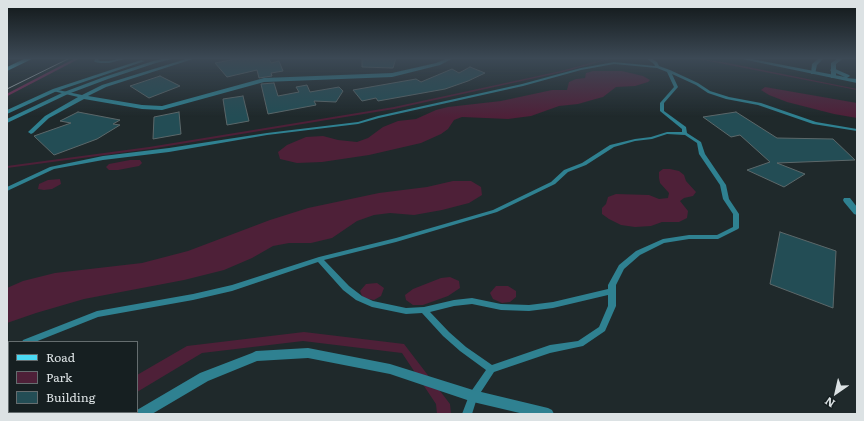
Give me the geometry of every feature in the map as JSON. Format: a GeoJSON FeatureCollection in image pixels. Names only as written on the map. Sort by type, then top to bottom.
{"type":"FeatureCollection","features":[{"type":"Feature","properties":{"kind":"street"},"geometry":{"type":"LineString","coordinates":[[7,112],[55,90],[93,78]]}},
{"type":"Feature","properties":{"kind":"street"},"geometry":{"type":"LineString","coordinates":[[7,121],[66,93],[108,78]]}},
{"type":"Feature","properties":{"kind":"street"},"geometry":{"type":"LineString","coordinates":[[31,132],[47,117],[82,97],[104,86],[131,78]]}},
{"type":"Feature","properties":{"kind":"street"},"geometry":{"type":"LineString","coordinates":[[55,90],[82,97],[142,107],[162,108],[173,106],[219,91],[264,80],[324,78]]}},
{"type":"Feature","properties":{"kind":"street"},"geometry":{"type":"LineString","coordinates":[[841,78],[857,81]]}},
{"type":"Feature","properties":{"kind":"street"},"geometry":{"type":"LineString","coordinates":[[847,200],[857,212]]}},
{"type":"Feature","properties":{"kind":"street"},"geometry":{"type":"LineString","coordinates":[[141,414],[204,377],[256,356],[308,353],[390,369],[473,396],[548,414]]}},
{"type":"Feature","properties":{"kind":"lane"},"geometry":{"type":"LineString","coordinates":[[7,189],[52,168],[103,158],[169,150],[267,134],[358,123],[378,117],[551,78]]}},
{"type":"Feature","properties":{"kind":"lane"},"geometry":{"type":"LineString","coordinates":[[672,78],[676,87],[662,103],[662,111],[684,128],[685,134]]}},
{"type":"Feature","properties":{"kind":"lane"},"geometry":{"type":"LineString","coordinates":[[686,78],[710,92],[728,98],[759,104],[815,123],[857,130]]}},
{"type":"Feature","properties":{"kind":"lane"},"geometry":{"type":"LineString","coordinates":[[29,341],[97,314],[193,297],[232,288],[319,259],[396,240],[495,212],[553,183],[566,171],[584,164],[612,146],[667,133],[685,134],[699,142],[702,154],[723,185],[726,199],[736,214],[736,228],[718,237],[690,237],[663,241],[638,253],[621,267],[612,285],[612,306],[602,329],[580,344],[550,349],[491,369],[473,396],[467,414]]}},
{"type":"Feature","properties":{"kind":"lane"},"geometry":{"type":"LineString","coordinates":[[319,259],[346,288],[359,298],[372,304],[406,311],[424,310],[454,303],[472,302],[501,307],[529,308],[553,305],[612,291]]}},
{"type":"Feature","properties":{"kind":"lane"},"geometry":{"type":"LineString","coordinates":[[424,310],[446,334],[463,349],[491,369]]}},
{"type":"Feature","properties":{"kind":"green space"},"geometry":{"type":"Polygon","coordinates":[[[530,78],[537,78],[394,109],[150,149],[7,168],[7,166],[149,147],[394,107],[530,78]]]}},
{"type":"Feature","properties":{"kind":"green space"},"geometry":{"type":"Polygon","coordinates":[[[646,78],[650,80],[635,86],[616,87],[603,97],[578,104],[559,106],[531,116],[508,119],[462,117],[454,120],[448,129],[441,134],[421,143],[369,155],[322,162],[297,163],[280,159],[278,152],[287,145],[306,137],[323,136],[338,140],[357,142],[368,138],[383,127],[398,121],[416,119],[436,110],[448,107],[501,101],[552,90],[567,90],[569,82],[576,79],[646,78]]]}},
{"type":"Feature","properties":{"kind":"green space"},"geometry":{"type":"Polygon","coordinates":[[[794,78],[801,78],[857,90],[794,78]]]}},
{"type":"Feature","properties":{"kind":"green space"},"geometry":{"type":"Polygon","coordinates":[[[765,87],[857,103],[857,118],[834,114],[787,102],[761,90],[765,87]]]}},
{"type":"Feature","properties":{"kind":"green space"},"geometry":{"type":"Polygon","coordinates":[[[130,160],[140,160],[142,163],[139,166],[118,170],[109,170],[106,167],[109,164],[130,160]]]}},
{"type":"Feature","properties":{"kind":"green space"},"geometry":{"type":"Polygon","coordinates":[[[663,169],[679,171],[684,175],[686,181],[696,192],[693,196],[684,198],[680,201],[688,211],[687,218],[679,222],[662,222],[651,226],[635,227],[621,225],[602,214],[602,208],[606,204],[608,197],[616,194],[649,195],[659,199],[668,198],[669,193],[660,183],[659,178],[659,172],[663,169]]]}},
{"type":"Feature","properties":{"kind":"green space"},"geometry":{"type":"Polygon","coordinates":[[[60,179],[61,184],[52,189],[38,189],[39,184],[48,180],[60,179]]]}},
{"type":"Feature","properties":{"kind":"green space"},"geometry":{"type":"Polygon","coordinates":[[[453,181],[471,181],[481,187],[482,195],[469,203],[442,210],[414,215],[390,213],[374,215],[357,221],[332,238],[311,243],[289,243],[273,246],[252,258],[224,270],[184,280],[84,299],[7,323],[7,288],[23,281],[55,273],[142,263],[188,251],[270,220],[308,208],[379,193],[427,187],[453,181]]]}},
{"type":"Feature","properties":{"kind":"green space"},"geometry":{"type":"Polygon","coordinates":[[[450,277],[459,281],[460,288],[448,296],[423,305],[413,305],[406,300],[405,295],[413,289],[441,278],[450,277]]]}},
{"type":"Feature","properties":{"kind":"green space"},"geometry":{"type":"Polygon","coordinates":[[[377,283],[384,288],[381,296],[374,300],[363,298],[360,291],[366,284],[377,283]]]}},
{"type":"Feature","properties":{"kind":"green space"},"geometry":{"type":"Polygon","coordinates":[[[496,286],[508,286],[516,291],[516,297],[510,302],[502,303],[493,299],[490,293],[496,286]]]}},
{"type":"Feature","properties":{"kind":"green space"},"geometry":{"type":"Polygon","coordinates":[[[304,332],[404,344],[450,404],[451,414],[437,414],[436,404],[402,353],[303,341],[202,353],[138,391],[138,374],[187,346],[304,332]]]}},
{"type":"Feature","properties":{"kind":"building"},"geometry":{"type":"Polygon","coordinates":[[[155,78],[163,78],[180,86],[149,98],[130,86],[155,78]]]}},
{"type":"Feature","properties":{"kind":"building"},"geometry":{"type":"Polygon","coordinates":[[[431,78],[475,78],[445,89],[378,101],[376,98],[362,101],[353,90],[416,79],[421,82],[431,78]]]}},
{"type":"Feature","properties":{"kind":"building"},"geometry":{"type":"Polygon","coordinates":[[[274,83],[278,96],[299,92],[296,87],[307,85],[310,92],[339,87],[343,91],[336,102],[314,101],[316,105],[268,114],[261,84],[274,83]]]}},
{"type":"Feature","properties":{"kind":"building"},"geometry":{"type":"Polygon","coordinates":[[[243,96],[249,121],[227,125],[223,99],[243,96]]]}},
{"type":"Feature","properties":{"kind":"building"},"geometry":{"type":"Polygon","coordinates":[[[78,112],[120,120],[113,124],[120,125],[97,139],[54,155],[34,136],[71,123],[60,121],[78,112]]]}},
{"type":"Feature","properties":{"kind":"building"},"geometry":{"type":"Polygon","coordinates":[[[179,112],[181,134],[153,139],[154,117],[179,112]]]}},
{"type":"Feature","properties":{"kind":"building"},"geometry":{"type":"Polygon","coordinates":[[[736,112],[777,138],[833,139],[855,160],[777,163],[805,174],[784,187],[747,170],[770,162],[740,135],[731,137],[703,117],[736,112]]]}},
{"type":"Feature","properties":{"kind":"building"},"geometry":{"type":"Polygon","coordinates":[[[780,232],[836,251],[833,308],[770,284],[780,232]]]}},
{"type":"Feature","properties":{"kind":"waterway"},"geometry":{"type":"LineString","coordinates":[[7,95],[40,78]]}},
{"type":"Feature","properties":{"kind":"tram line"},"geometry":{"type":"LineString","coordinates":[[7,89],[30,78]]}}]}
